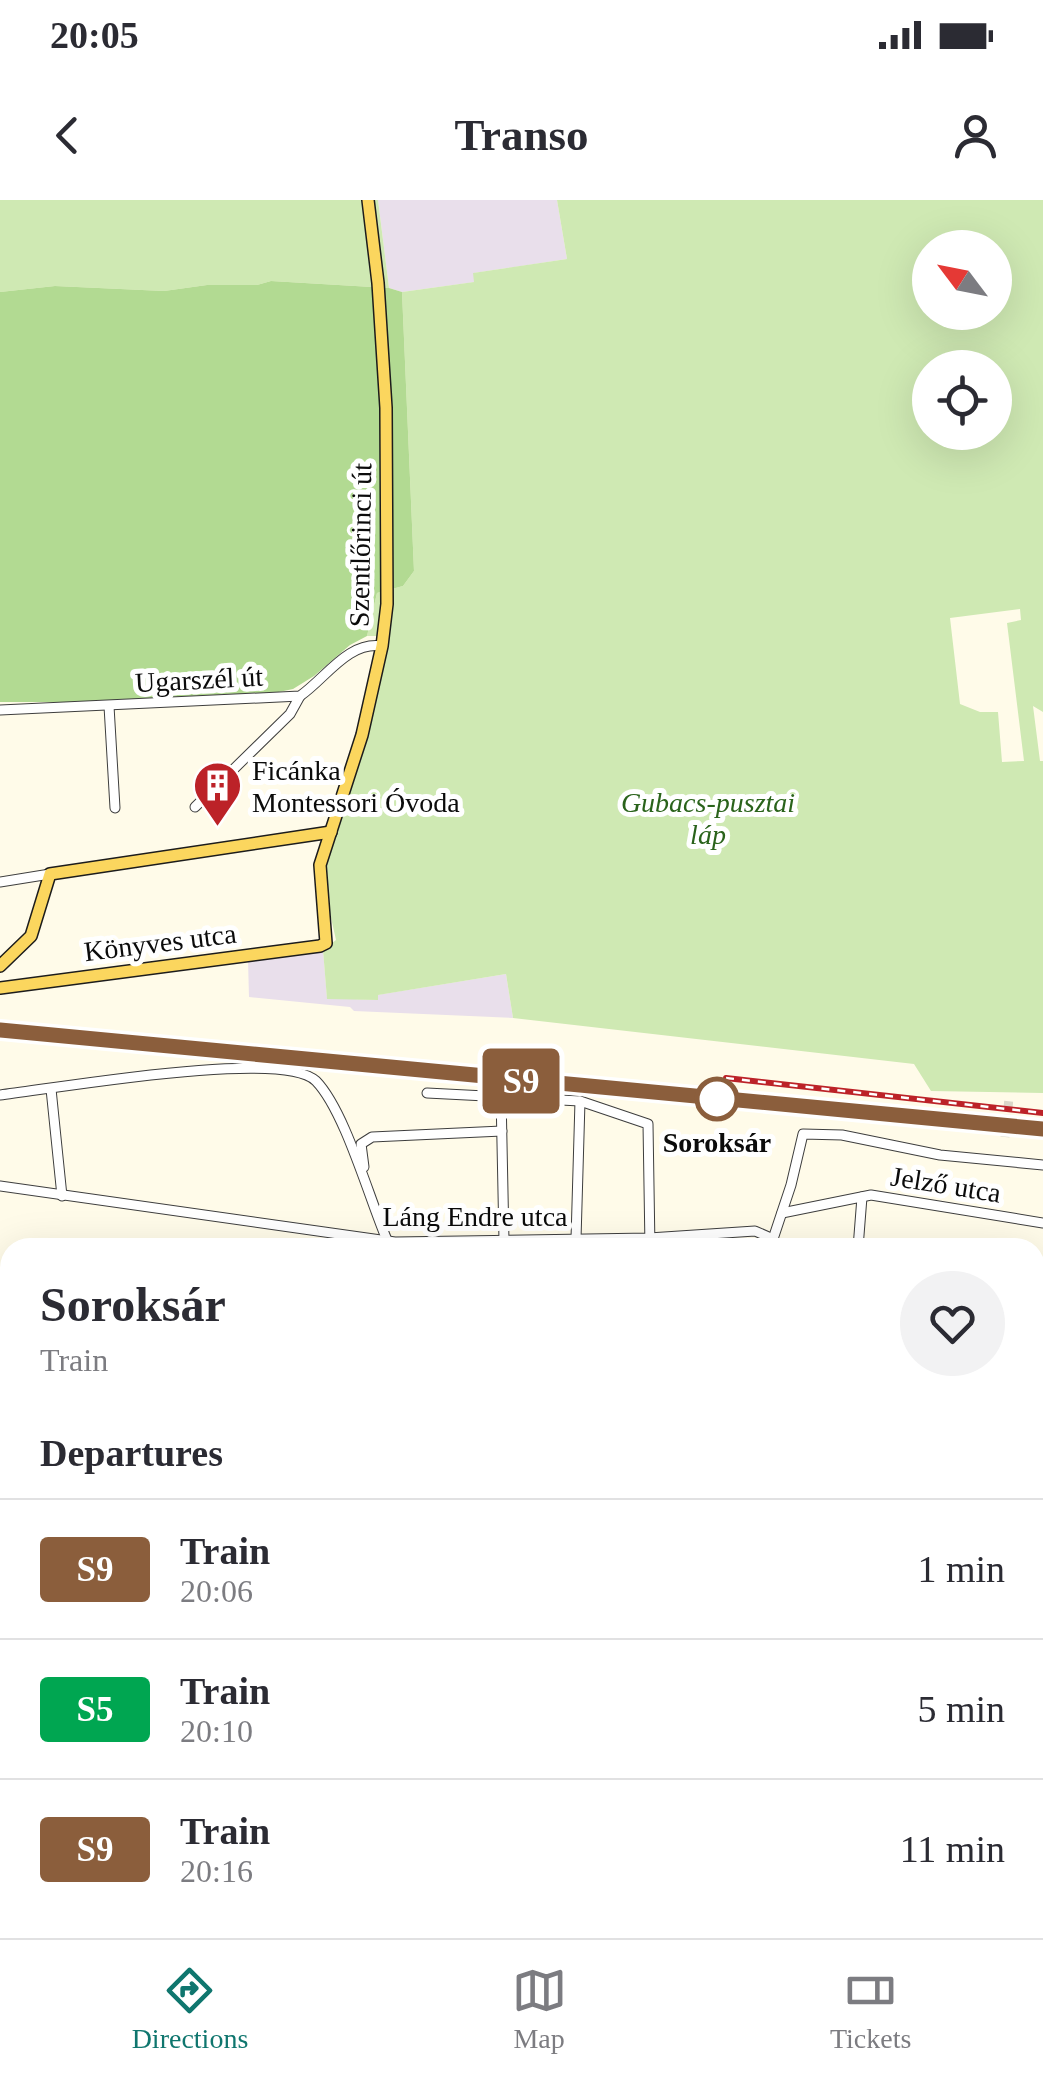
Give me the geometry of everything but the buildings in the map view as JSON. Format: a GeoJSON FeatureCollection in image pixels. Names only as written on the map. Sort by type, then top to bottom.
{"type":"FeatureCollection","features":[{"type":"Feature","properties":{"kind":"main road","name":"Szentlőrinci út"},"geometry":{"type":"LineString","coordinates":[[326,943],[320,865],[362,735],[387,604],[386,408],[368,200]]}},
{"type":"Feature","properties":{"kind":"main road"},"geometry":{"type":"LineString","coordinates":[[0,966],[31,936],[50,874],[331,832]]}},
{"type":"Feature","properties":{"kind":"main road","name":"Könyves utca"},"geometry":{"type":"LineString","coordinates":[[0,988],[326,943]]}},
{"type":"Feature","properties":{"kind":"street","name":"Ugarszél út"},"geometry":{"type":"LineString","coordinates":[[0,710],[300,696],[360,646],[382,646]]}},
{"type":"Feature","properties":{"kind":"street"},"geometry":{"type":"LineString","coordinates":[[194,807],[290,714],[300,696]]}},
{"type":"Feature","properties":{"kind":"street"},"geometry":{"type":"LineString","coordinates":[[109,706],[116,808]]}},
{"type":"Feature","properties":{"kind":"street"},"geometry":{"type":"LineString","coordinates":[[0,882],[50,874]]}},
{"type":"Feature","properties":{"kind":"street"},"geometry":{"type":"LineString","coordinates":[[0,1096],[232,1067],[309,1076],[318,1083],[348,1135],[372,1206],[390,1238]]}},
{"type":"Feature","properties":{"kind":"street"},"geometry":{"type":"LineString","coordinates":[[50,1089],[62,1196]]}},
{"type":"Feature","properties":{"kind":"street"},"geometry":{"type":"LineString","coordinates":[[428,1094],[580,1101],[648,1124],[650,1238]]}},
{"type":"Feature","properties":{"kind":"street"},"geometry":{"type":"LineString","coordinates":[[501,1095],[504,1238]]}},
{"type":"Feature","properties":{"kind":"street"},"geometry":{"type":"LineString","coordinates":[[576,1238],[580,1101]]}},
{"type":"Feature","properties":{"kind":"street"},"geometry":{"type":"LineString","coordinates":[[372,1206],[374,1197],[360,1151],[366,1140],[502,1131]]}},
{"type":"Feature","properties":{"kind":"street"},"geometry":{"type":"LineString","coordinates":[[772,1238],[802,1134],[842,1136],[940,1155],[1043,1165]]}},
{"type":"Feature","properties":{"kind":"street","name":"Láng Endre utca"},"geometry":{"type":"LineString","coordinates":[[0,1186],[358,1238]]}},
{"type":"Feature","properties":{"kind":"street","name":"Jelző utca"},"geometry":{"type":"LineString","coordinates":[[782,1213],[871,1195],[1043,1223]]}},
{"type":"Feature","properties":{"kind":"street"},"geometry":{"type":"LineString","coordinates":[[859,1238],[862,1197]]}},
{"type":"Feature","properties":{"kind":"street","name":"Láng Endre utca"},"geometry":{"type":"LineString","coordinates":[[694,1238],[755,1231],[764,1238]]}},
{"type":"Feature","properties":{"kind":"shaded area"},"geometry":{"type":"Polygon","coordinates":[[[378,200],[557,200],[567,259],[474,273],[475,282],[402,292],[389,288],[378,200]]]}},
{"type":"Feature","properties":{"kind":"shaded area"},"geometry":{"type":"Polygon","coordinates":[[[323,950],[327,998],[378,1000],[377,995],[506,974],[513,1018],[354,1011],[350,1007],[249,997],[248,960],[323,950]]]}},
{"type":"Feature","properties":{"kind":"green space"},"geometry":{"type":"Polygon","coordinates":[[[0,200],[378,200],[389,288],[271,281],[164,291],[55,286],[0,292],[0,200]]]}},
{"type":"Feature","properties":{"kind":"green space","name":"Gubacs-pusztai láp"},"geometry":{"type":"Polygon","coordinates":[[[557,200],[1043,200],[1043,712],[1033,706],[1043,761],[1043,1093],[931,1091],[914,1064],[513,1018],[506,974],[378,995],[378,1000],[327,999],[323,950],[336,940],[325,891],[324,865],[388,636],[367,636],[377,593],[403,586],[414,571],[402,292],[474,282],[473,273],[567,259],[557,200]],[[1020,609],[950,618],[960,704],[980,712],[998,712],[1002,762],[1024,761],[1007,623],[1021,620],[1020,609]]]}},
{"type":"Feature","properties":{"kind":"green space"},"geometry":{"type":"Polygon","coordinates":[[[271,281],[402,292],[414,571],[403,586],[377,593],[367,636],[293,689],[207,702],[0,702],[0,292],[55,286],[164,291],[271,281]]]}},
{"type":"Feature","properties":{"kind":"tunnel"},"geometry":{"type":"LineString","coordinates":[[1005,1137],[1009,1098]]}},
{"type":"Feature","properties":{"kind":"railway"},"geometry":{"type":"LineString","coordinates":[[0,1030],[1043,1129]]}},
{"type":"Feature","properties":{"kind":"railway"},"geometry":{"type":"LineString","coordinates":[[726,1078],[1043,1113]]}},
{"type":"Feature","properties":{"kind":"train","name":"S9"},"geometry":{"type":"LineString","coordinates":[[0,1030],[1043,1129]]}},
{"type":"Feature","properties":{"kind":"place","name":"Ficánka Montessori Óvoda"},"geometry":{"type":"Point","coordinates":[217,828]}},
{"type":"Feature","properties":{"kind":"place","name":"Soroksár"},"geometry":{"type":"Point","coordinates":[717,1099]}}]}
